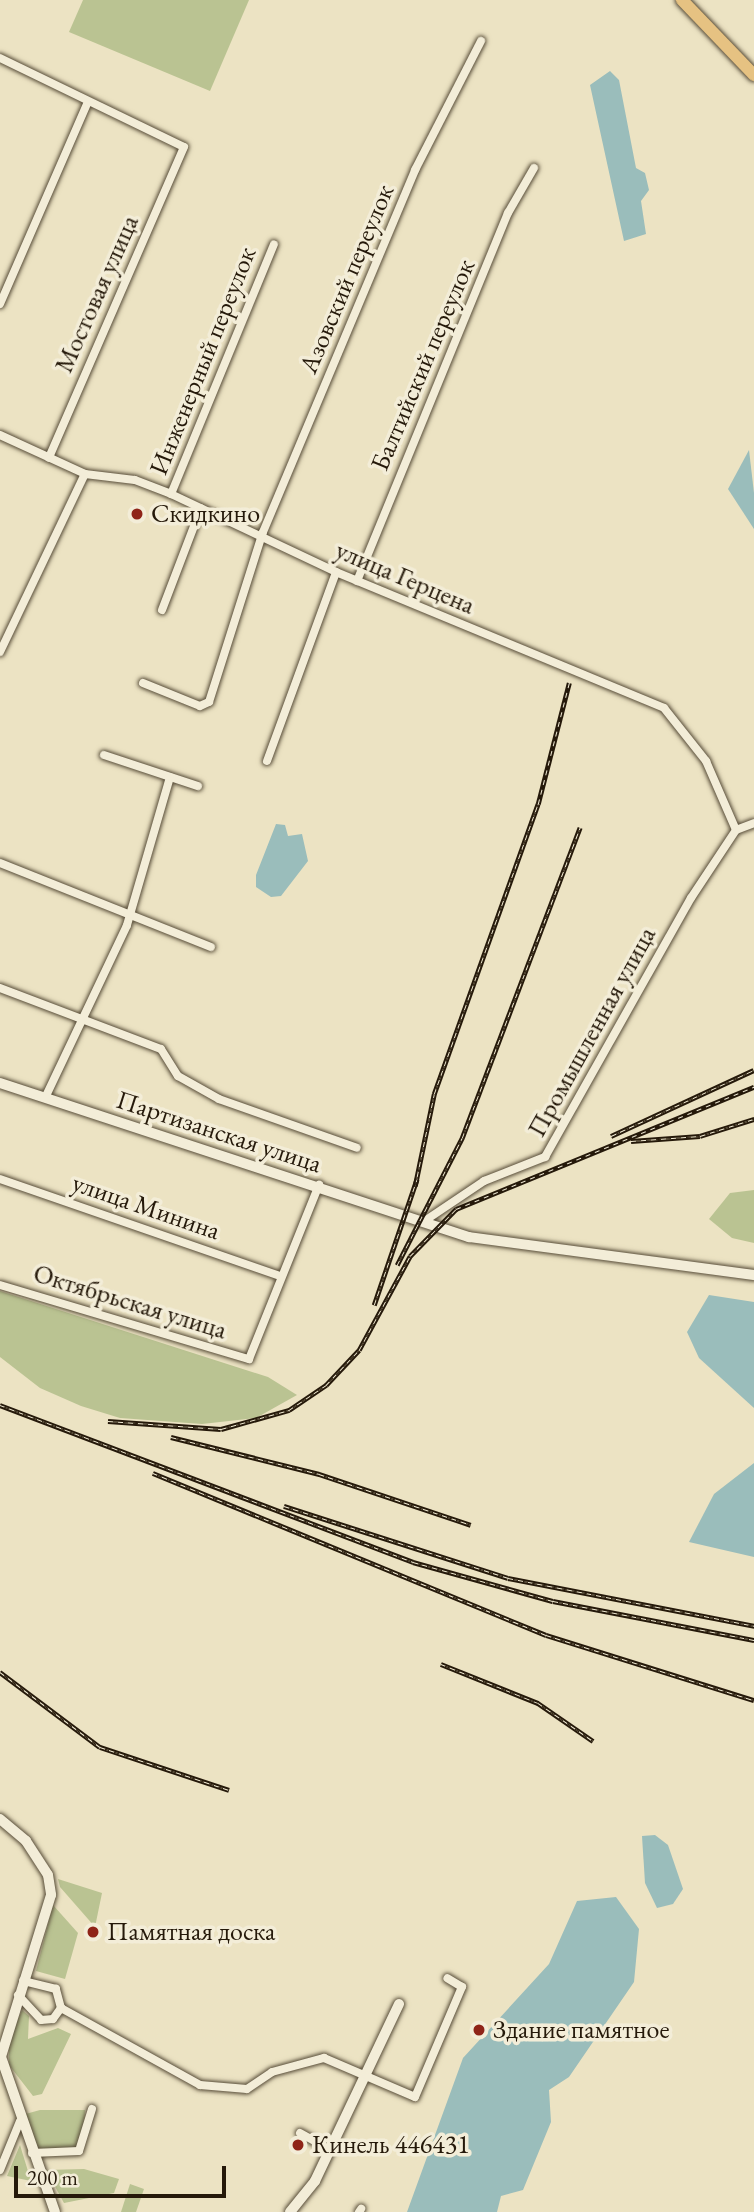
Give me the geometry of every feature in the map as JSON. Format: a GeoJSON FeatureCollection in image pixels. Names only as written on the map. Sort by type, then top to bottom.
{"type":"FeatureCollection","features":[{"type":"Feature","properties":{"kind":"main road"},"geometry":{"type":"LineString","coordinates":[[682,0],[754,75]]}},
{"type":"Feature","properties":{"kind":"street","name":"Азовский переулок"},"geometry":{"type":"LineString","coordinates":[[143,683],[200,706],[209,702],[261,537],[415,170],[481,41]]}},
{"type":"Feature","properties":{"kind":"street"},"geometry":{"type":"LineString","coordinates":[[0,58],[88,102],[0,304]]}},
{"type":"Feature","properties":{"kind":"street","name":"Мостовая улица"},"geometry":{"type":"LineString","coordinates":[[48,458],[184,146],[88,102]]}},
{"type":"Feature","properties":{"kind":"street","name":"Балтийский переулок"},"geometry":{"type":"LineString","coordinates":[[357,581],[508,213],[534,169]]}},
{"type":"Feature","properties":{"kind":"street","name":"Инженерный переулок"},"geometry":{"type":"LineString","coordinates":[[171,494],[274,244]]}},
{"type":"Feature","properties":{"kind":"street","name":"улица Герцена"},"geometry":{"type":"LineString","coordinates":[[0,435],[85,474],[135,480],[171,494],[336,572],[664,708],[706,761],[736,830]]}},
{"type":"Feature","properties":{"kind":"street"},"geometry":{"type":"LineString","coordinates":[[0,652],[85,474]]}},
{"type":"Feature","properties":{"kind":"street"},"geometry":{"type":"LineString","coordinates":[[162,610],[201,508]]}},
{"type":"Feature","properties":{"kind":"street"},"geometry":{"type":"LineString","coordinates":[[267,761],[336,572]]}},
{"type":"Feature","properties":{"kind":"street"},"geometry":{"type":"LineString","coordinates":[[104,755],[198,786]]}},
{"type":"Feature","properties":{"kind":"street"},"geometry":{"type":"LineString","coordinates":[[45,1098],[128,915],[170,777]]}},
{"type":"Feature","properties":{"kind":"street"},"geometry":{"type":"LineString","coordinates":[[736,830],[754,823]]}},
{"type":"Feature","properties":{"kind":"street","name":"Промышленная улица"},"geometry":{"type":"LineString","coordinates":[[426,1220],[484,1181],[545,1157],[561,1138],[629,1006],[736,830]]}},
{"type":"Feature","properties":{"kind":"street"},"geometry":{"type":"LineString","coordinates":[[0,863],[211,947]]}},
{"type":"Feature","properties":{"kind":"street"},"geometry":{"type":"LineString","coordinates":[[0,988],[165,1051],[178,1076],[219,1099],[358,1147]]}},
{"type":"Feature","properties":{"kind":"street","name":"Партизанская улица"},"geometry":{"type":"LineString","coordinates":[[0,1083],[426,1220]]}},
{"type":"Feature","properties":{"kind":"street","name":"улица Минина"},"geometry":{"type":"LineString","coordinates":[[0,1179],[278,1275]]}},
{"type":"Feature","properties":{"kind":"street"},"geometry":{"type":"LineString","coordinates":[[278,1275],[318,1185]]}},
{"type":"Feature","properties":{"kind":"street"},"geometry":{"type":"LineString","coordinates":[[426,1220],[469,1237],[754,1275]]}},
{"type":"Feature","properties":{"kind":"street","name":"Октябрьская улица"},"geometry":{"type":"LineString","coordinates":[[0,1285],[249,1359],[278,1275]]}},
{"type":"Feature","properties":{"kind":"street"},"geometry":{"type":"LineString","coordinates":[[0,1819],[26,1841],[49,1884],[1,2057],[20,2121],[55,2212]]}},
{"type":"Feature","properties":{"kind":"street"},"geometry":{"type":"LineString","coordinates":[[23,1981],[56,1989],[61,2008],[169,2073],[209,2087],[247,2089],[272,2073],[324,2058],[366,2073],[415,2098],[462,1987],[447,1978]]}},
{"type":"Feature","properties":{"kind":"street"},"geometry":{"type":"LineString","coordinates":[[18,1994],[41,2020],[53,2019],[61,2008]]}},
{"type":"Feature","properties":{"kind":"street"},"geometry":{"type":"LineString","coordinates":[[290,2212],[329,2150],[399,2004]]}},
{"type":"Feature","properties":{"kind":"street"},"geometry":{"type":"LineString","coordinates":[[32,2153],[79,2151],[92,2109]]}},
{"type":"Feature","properties":{"kind":"street"},"geometry":{"type":"LineString","coordinates":[[0,2170],[20,2121]]}},
{"type":"Feature","properties":{"kind":"street"},"geometry":{"type":"LineString","coordinates":[[300,2133],[329,2150]]}},
{"type":"Feature","properties":{"kind":"green space"},"geometry":{"type":"Polygon","coordinates":[[[83,0],[249,0],[210,91],[69,32],[83,0]]]}},
{"type":"Feature","properties":{"kind":"green space"},"geometry":{"type":"Polygon","coordinates":[[[754,1190],[754,1243],[732,1238],[709,1219],[730,1193],[754,1190]]]}},
{"type":"Feature","properties":{"kind":"green space"},"geometry":{"type":"Polygon","coordinates":[[[0,1291],[268,1377],[297,1395],[256,1418],[202,1424],[120,1418],[81,1406],[40,1388],[0,1357],[0,1291]]]}},
{"type":"Feature","properties":{"kind":"green space"},"geometry":{"type":"Polygon","coordinates":[[[58,1879],[102,1893],[95,1927],[60,1887],[58,1879]]]}},
{"type":"Feature","properties":{"kind":"green space"},"geometry":{"type":"Polygon","coordinates":[[[53,1905],[78,1933],[65,1979],[36,1971],[53,1905]]]}},
{"type":"Feature","properties":{"kind":"green space"},"geometry":{"type":"Polygon","coordinates":[[[22,2010],[29,2016],[28,2039],[58,2028],[71,2034],[42,2094],[33,2096],[9,2065],[9,2041],[22,2010]]]}},
{"type":"Feature","properties":{"kind":"green space"},"geometry":{"type":"Polygon","coordinates":[[[40,2110],[85,2110],[83,2146],[36,2154],[22,2115],[40,2110]]]}},
{"type":"Feature","properties":{"kind":"green space"},"geometry":{"type":"Polygon","coordinates":[[[20,2145],[31,2181],[7,2176],[20,2145]]]}},
{"type":"Feature","properties":{"kind":"green space"},"geometry":{"type":"Polygon","coordinates":[[[84,2169],[119,2179],[114,2193],[64,2203],[46,2170],[84,2169]]]}},
{"type":"Feature","properties":{"kind":"green space"},"geometry":{"type":"Polygon","coordinates":[[[130,2184],[144,2189],[136,2212],[121,2212],[130,2184]]]}},
{"type":"Feature","properties":{"kind":"water"},"geometry":{"type":"Polygon","coordinates":[[[610,71],[619,80],[636,168],[645,173],[649,190],[641,201],[646,234],[624,241],[590,85],[610,71]]]}},
{"type":"Feature","properties":{"kind":"water"},"geometry":{"type":"Polygon","coordinates":[[[749,450],[754,493],[754,529],[728,489],[749,450]]]}},
{"type":"Feature","properties":{"kind":"water"},"geometry":{"type":"Polygon","coordinates":[[[276,824],[285,825],[288,836],[302,834],[308,861],[281,896],[271,897],[256,887],[256,875],[276,824]]]}},
{"type":"Feature","properties":{"kind":"water"},"geometry":{"type":"Polygon","coordinates":[[[709,1295],[754,1302],[754,1408],[699,1358],[687,1332],[709,1295]]]}},
{"type":"Feature","properties":{"kind":"water"},"geometry":{"type":"Polygon","coordinates":[[[754,1463],[754,1557],[689,1542],[714,1494],[754,1463]]]}},
{"type":"Feature","properties":{"kind":"water"},"geometry":{"type":"Polygon","coordinates":[[[655,1835],[668,1845],[683,1889],[673,1904],[657,1908],[645,1883],[642,1836],[655,1835]]]}},
{"type":"Feature","properties":{"kind":"water"},"geometry":{"type":"Polygon","coordinates":[[[616,1897],[639,1929],[634,1982],[569,2077],[549,2090],[551,2122],[523,2190],[501,2196],[497,2212],[407,2212],[463,2058],[549,1964],[577,1901],[616,1897]]]}},
{"type":"Feature","properties":{"kind":"railway"},"geometry":{"type":"LineString","coordinates":[[415,1186],[434,1094],[538,804],[569,683]]}},
{"type":"Feature","properties":{"kind":"railway"},"geometry":{"type":"LineString","coordinates":[[397,1265],[462,1138],[580,828]]}},
{"type":"Feature","properties":{"kind":"railway"},"geometry":{"type":"LineString","coordinates":[[611,1136],[754,1070]]}},
{"type":"Feature","properties":{"kind":"railway"},"geometry":{"type":"LineString","coordinates":[[108,1421],[221,1429],[289,1410],[326,1385],[359,1350],[410,1256],[456,1209],[754,1087]]}},
{"type":"Feature","properties":{"kind":"railway"},"geometry":{"type":"LineString","coordinates":[[631,1141],[700,1136],[754,1119]]}},
{"type":"Feature","properties":{"kind":"railway"},"geometry":{"type":"LineString","coordinates":[[374,1305],[417,1179]]}},
{"type":"Feature","properties":{"kind":"railway"},"geometry":{"type":"LineString","coordinates":[[0,1405],[413,1562],[553,1601],[754,1640]]}},
{"type":"Feature","properties":{"kind":"railway"},"geometry":{"type":"LineString","coordinates":[[171,1437],[319,1474],[471,1525]]}},
{"type":"Feature","properties":{"kind":"railway"},"geometry":{"type":"LineString","coordinates":[[153,1473],[546,1635],[754,1700]]}},
{"type":"Feature","properties":{"kind":"railway"},"geometry":{"type":"LineString","coordinates":[[284,1506],[508,1578],[754,1626]]}},
{"type":"Feature","properties":{"kind":"railway"},"geometry":{"type":"LineString","coordinates":[[441,1664],[538,1703],[593,1741]]}},
{"type":"Feature","properties":{"kind":"railway"},"geometry":{"type":"LineString","coordinates":[[0,1672],[100,1747],[229,1790]]}},
{"type":"Feature","properties":{"kind":"place","name":"Скидкино"},"geometry":{"type":"Point","coordinates":[137,514]}},
{"type":"Feature","properties":{"kind":"place","name":"Памятная доска"},"geometry":{"type":"Point","coordinates":[93,1932]}},
{"type":"Feature","properties":{"kind":"place","name":"Здание памятное"},"geometry":{"type":"Point","coordinates":[479,2030]}},
{"type":"Feature","properties":{"kind":"place","name":"Кинель 446431"},"geometry":{"type":"Point","coordinates":[298,2145]}}]}
